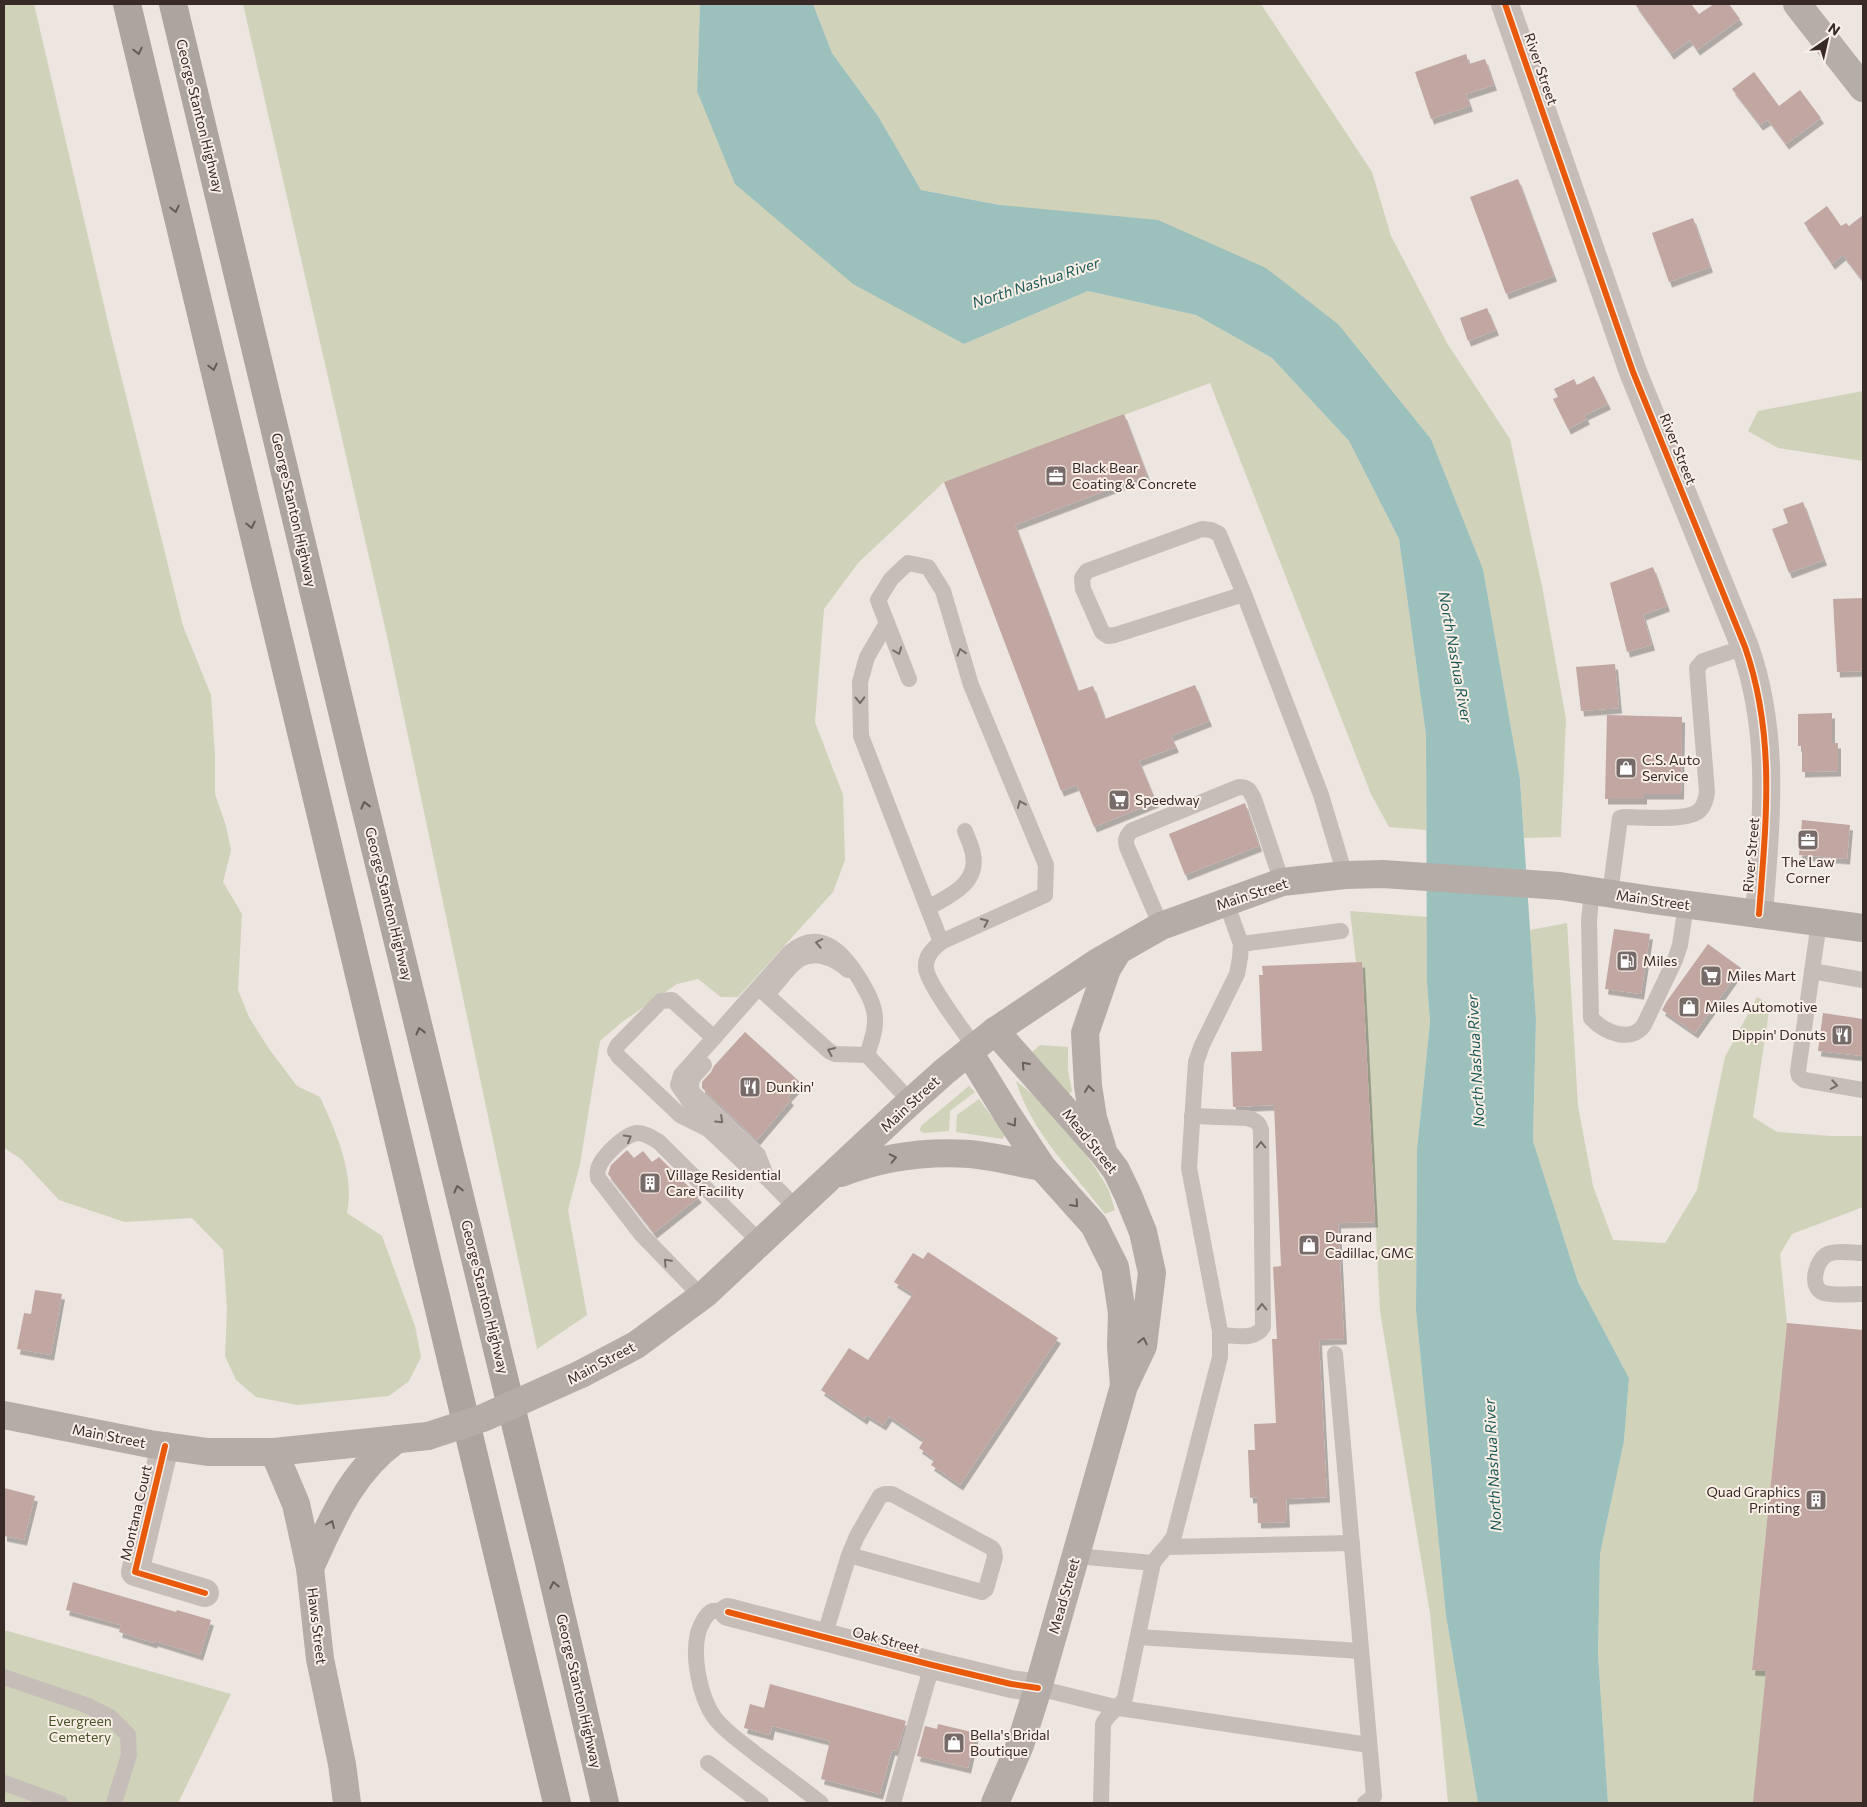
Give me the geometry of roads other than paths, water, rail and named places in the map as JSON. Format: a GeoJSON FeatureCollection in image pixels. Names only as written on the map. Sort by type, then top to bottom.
{"type":"FeatureCollection","features":[{"type":"Feature","properties":{"kind":"highway"},"geometry":{"type":"LineString","coordinates":[[127,4],[557,1803]]}},
{"type":"Feature","properties":{"kind":"highway","name":"George Stanton Highway"},"geometry":{"type":"LineString","coordinates":[[173,4],[357,774],[548,1558],[605,1803]]}},
{"type":"Feature","properties":{"kind":"main road"},"geometry":{"type":"LineString","coordinates":[[1797,4],[1863,88]]}},
{"type":"Feature","properties":{"kind":"main road","name":"Main Street"},"geometry":{"type":"LineString","coordinates":[[4,1415],[165,1446],[208,1452],[274,1452],[428,1436],[483,1418],[581,1374],[636,1345],[701,1296],[911,1102],[980,1043],[1098,962],[1161,926],[1282,882],[1345,875],[1383,874],[1560,886],[1686,905],[1863,928]]}},
{"type":"Feature","properties":{"kind":"main road"},"geometry":{"type":"LineString","coordinates":[[1104,1154],[1093,1118],[1088,1086],[1085,1033],[1107,969],[1118,950]]}},
{"type":"Feature","properties":{"kind":"main road","name":"Mead Street"},"geometry":{"type":"LineString","coordinates":[[980,1043],[1104,1154],[1116,1170],[1143,1232],[1152,1273],[1143,1346],[1124,1386],[1020,1745],[995,1803]]}},
{"type":"Feature","properties":{"kind":"main road","name":"Mead Street"},"geometry":{"type":"LineString","coordinates":[[980,1043],[1006,1114],[1042,1167],[1094,1225],[1115,1267],[1122,1313],[1121,1347],[1124,1386]]}},
{"type":"Feature","properties":{"kind":"main road"},"geometry":{"type":"LineString","coordinates":[[830,1178],[866,1164],[901,1156],[933,1154],[971,1154],[1042,1167]]}},
{"type":"Feature","properties":{"kind":"main road"},"geometry":{"type":"LineString","coordinates":[[310,1568],[338,1507],[350,1488],[380,1452],[397,1439]]}},
{"type":"Feature","properties":{"kind":"main road","name":"Haws Street"},"geometry":{"type":"LineString","coordinates":[[274,1452],[296,1504],[310,1568],[320,1659],[342,1764],[346,1803]]}},
{"type":"Feature","properties":{"kind":"street","name":"River Street"},"geometry":{"type":"LineString","coordinates":[[1505,4],[1633,372],[1754,672],[1760,696],[1766,761],[1767,814],[1758,914]]}},
{"type":"Feature","properties":{"kind":"street","name":"Montana Court"},"geometry":{"type":"LineString","coordinates":[[165,1446],[135,1572],[205,1594]]}},
{"type":"Feature","properties":{"kind":"street","name":"Oak Street"},"geometry":{"type":"LineString","coordinates":[[728,1612],[932,1665],[1012,1684],[1038,1688]]}},
{"type":"Feature","properties":{"kind":"lane"},"geometry":{"type":"LineString","coordinates":[[1244,594],[1108,636],[1102,632],[1083,588],[1082,578],[1087,571],[1206,529],[1219,534],[1244,594],[1321,795],[1345,875]]}},
{"type":"Feature","properties":{"kind":"lane"},"geometry":{"type":"LineString","coordinates":[[908,679],[878,600],[891,579],[908,563],[928,567],[943,591],[971,685],[1046,865],[1045,895],[941,942],[930,952],[926,968],[934,985],[952,1016],[980,1043]]}},
{"type":"Feature","properties":{"kind":"lane"},"geometry":{"type":"LineString","coordinates":[[887,623],[867,657],[860,682],[861,736],[941,942]]}},
{"type":"Feature","properties":{"kind":"lane"},"geometry":{"type":"LineString","coordinates":[[1686,905],[1684,931],[1675,960],[1644,1025],[1639,1031],[1630,1035],[1605,1030],[1591,1018],[1589,920],[1601,892],[1620,818],[1686,817],[1699,812],[1703,807],[1706,792],[1697,668],[1703,661],[1745,647]]}},
{"type":"Feature","properties":{"kind":"lane"},"geometry":{"type":"LineString","coordinates":[[1161,926],[1127,847],[1125,840],[1127,836],[1130,831],[1239,786],[1250,790],[1282,882]]}},
{"type":"Feature","properties":{"kind":"lane"},"geometry":{"type":"LineString","coordinates":[[928,908],[961,890],[972,872],[974,855],[965,831]]}},
{"type":"Feature","properties":{"kind":"lane"},"geometry":{"type":"LineString","coordinates":[[1101,1803],[1103,1724],[1106,1718],[1118,1708],[1125,1698],[1153,1563],[1174,1536],[1220,1357],[1220,1335],[1189,1168],[1196,1062],[1202,1045],[1237,974],[1241,944],[1226,902]]}},
{"type":"Feature","properties":{"kind":"lane"},"geometry":{"type":"LineString","coordinates":[[1819,922],[1798,1076],[1804,1080],[1863,1090]]}},
{"type":"Feature","properties":{"kind":"lane"},"geometry":{"type":"LineString","coordinates":[[1241,944],[1341,931]]}},
{"type":"Feature","properties":{"kind":"lane"},"geometry":{"type":"LineString","coordinates":[[797,1209],[767,1178],[745,1164],[708,1129],[678,1085],[678,1080],[714,1038],[762,992],[800,959],[816,955],[838,962],[856,977],[866,990],[875,1017],[874,1036],[867,1055]]}},
{"type":"Feature","properties":{"kind":"lane"},"geometry":{"type":"LineString","coordinates":[[1812,971],[1863,980]]}},
{"type":"Feature","properties":{"kind":"lane"},"geometry":{"type":"LineString","coordinates":[[762,992],[829,1051],[835,1054],[867,1055],[911,1102]]}},
{"type":"Feature","properties":{"kind":"lane"},"geometry":{"type":"LineString","coordinates":[[762,992],[692,1078],[691,1088],[698,1099],[758,1155],[767,1178]]}},
{"type":"Feature","properties":{"kind":"lane"},"geometry":{"type":"LineString","coordinates":[[708,1129],[680,1115],[619,1057],[616,1051],[618,1046],[661,1001],[672,1000],[714,1038]]}},
{"type":"Feature","properties":{"kind":"lane"},"geometry":{"type":"LineString","coordinates":[[1192,1116],[1247,1118],[1255,1120],[1261,1130],[1262,1327],[1253,1336],[1220,1335]]}},
{"type":"Feature","properties":{"kind":"lane"},"geometry":{"type":"LineString","coordinates":[[701,1296],[642,1235],[598,1178],[598,1170],[602,1160],[614,1147],[631,1134],[642,1133],[659,1142],[760,1242]]}},
{"type":"Feature","properties":{"kind":"lane"},"geometry":{"type":"LineString","coordinates":[[1863,1253],[1830,1253],[1822,1257],[1818,1264],[1815,1279],[1817,1287],[1821,1292],[1863,1294]]}},
{"type":"Feature","properties":{"kind":"lane"},"geometry":{"type":"LineString","coordinates":[[1335,1354],[1374,1796],[1365,1803]]}},
{"type":"Feature","properties":{"kind":"lane"},"geometry":{"type":"LineString","coordinates":[[824,1637],[849,1555],[857,1536],[880,1496],[892,1494],[992,1548],[995,1557],[986,1589],[982,1592],[849,1555]]}},
{"type":"Feature","properties":{"kind":"lane"},"geometry":{"type":"LineString","coordinates":[[1168,1546],[1352,1543]]}},
{"type":"Feature","properties":{"kind":"lane"},"geometry":{"type":"LineString","coordinates":[[1076,1556],[1153,1563]]}},
{"type":"Feature","properties":{"kind":"lane"},"geometry":{"type":"LineString","coordinates":[[728,1612],[713,1611],[709,1614],[699,1629],[696,1642],[695,1656],[699,1675],[704,1694],[714,1716],[738,1740],[822,1803]]}},
{"type":"Feature","properties":{"kind":"lane"},"geometry":{"type":"LineString","coordinates":[[1138,1637],[1361,1650]]}},
{"type":"Feature","properties":{"kind":"lane"},"geometry":{"type":"LineString","coordinates":[[893,1803],[932,1665]]}},
{"type":"Feature","properties":{"kind":"lane"},"geometry":{"type":"LineString","coordinates":[[4,1677],[86,1704],[110,1717],[128,1735],[129,1755],[114,1803]]}},
{"type":"Feature","properties":{"kind":"lane"},"geometry":{"type":"LineString","coordinates":[[1038,1688],[1118,1708],[1369,1745]]}},
{"type":"Feature","properties":{"kind":"lane"},"geometry":{"type":"LineString","coordinates":[[708,1763],[761,1803]]}},
{"type":"Feature","properties":{"kind":"lane"},"geometry":{"type":"LineString","coordinates":[[4,1783],[60,1803]]}},
{"type":"Feature","properties":{"kind":"water","name":"North Nashua River"},"geometry":{"type":"Polygon","coordinates":[[[700,4],[813,4],[832,53],[878,116],[921,190],[1000,205],[1158,220],[1266,268],[1339,325],[1431,439],[1483,569],[1520,779],[1536,1020],[1533,1141],[1578,1282],[1629,1378],[1624,1441],[1600,1554],[1598,1655],[1608,1803],[1478,1803],[1446,1616],[1416,1311],[1417,1149],[1430,1022],[1427,983],[1426,735],[1399,539],[1349,441],[1272,358],[1196,315],[1088,291],[964,344],[853,284],[735,184],[697,91],[700,4]]]}},
{"type":"Feature","properties":{"kind":"place","name":"Black Bear Coating & Concrete"},"geometry":{"type":"Point","coordinates":[1056,476]}},
{"type":"Feature","properties":{"kind":"place","name":"C.S. Auto Service"},"geometry":{"type":"Point","coordinates":[1626,768]}},
{"type":"Feature","properties":{"kind":"place","name":"Speedway"},"geometry":{"type":"Point","coordinates":[1119,800]}},
{"type":"Feature","properties":{"kind":"place","name":"The Law Corner"},"geometry":{"type":"Point","coordinates":[1808,840]}},
{"type":"Feature","properties":{"kind":"place","name":"Miles"},"geometry":{"type":"Point","coordinates":[1627,961]}},
{"type":"Feature","properties":{"kind":"place","name":"Miles Mart"},"geometry":{"type":"Point","coordinates":[1711,976]}},
{"type":"Feature","properties":{"kind":"place","name":"Miles Automotive"},"geometry":{"type":"Point","coordinates":[1689,1007]}},
{"type":"Feature","properties":{"kind":"place","name":"Dippin' Donuts"},"geometry":{"type":"Point","coordinates":[1842,1035]}},
{"type":"Feature","properties":{"kind":"place","name":"Dunkin'"},"geometry":{"type":"Point","coordinates":[750,1087]}},
{"type":"Feature","properties":{"kind":"place","name":"Village Residential Care Facility"},"geometry":{"type":"Point","coordinates":[650,1183]}},
{"type":"Feature","properties":{"kind":"place","name":"Durand Cadillac, GMC"},"geometry":{"type":"Point","coordinates":[1309,1245]}},
{"type":"Feature","properties":{"kind":"place","name":"Quad Graphics Printing"},"geometry":{"type":"Point","coordinates":[1816,1500]}},
{"type":"Feature","properties":{"kind":"place","name":"Bella's Bridal Boutique"},"geometry":{"type":"Point","coordinates":[954,1743]}},
{"type":"Feature","properties":{"kind":"park label","name":"Evergreen Cemetery"},"geometry":{"type":"Point","coordinates":[80,1729]}}]}
